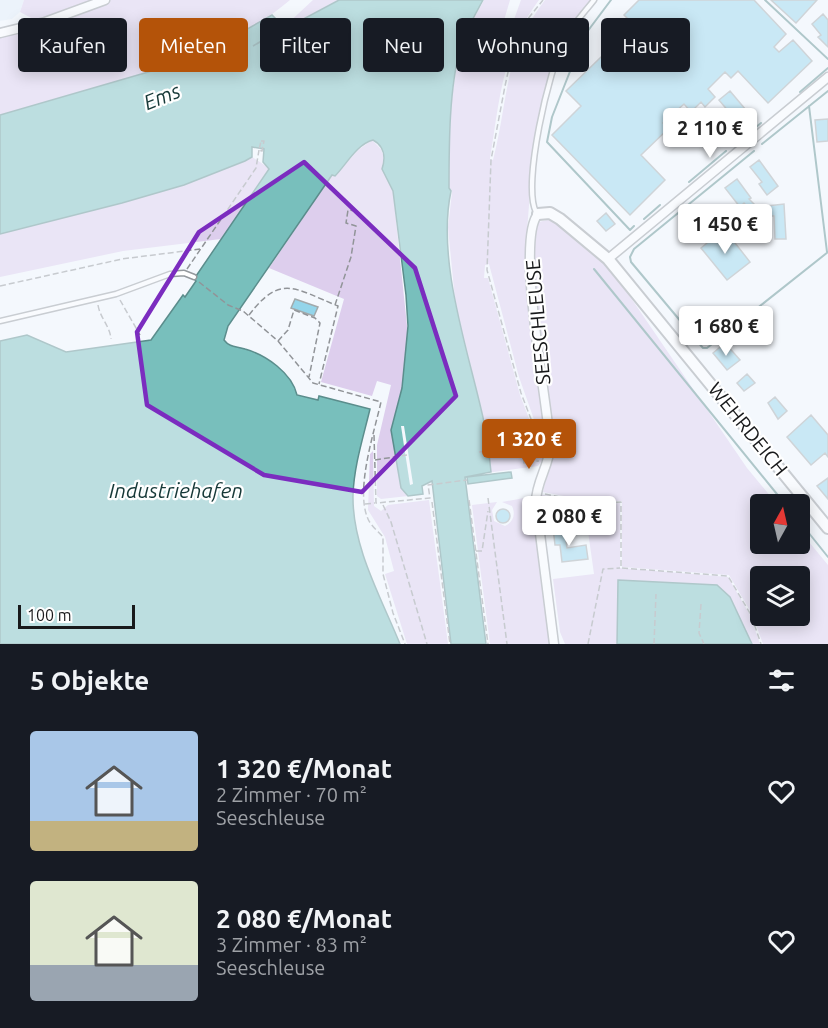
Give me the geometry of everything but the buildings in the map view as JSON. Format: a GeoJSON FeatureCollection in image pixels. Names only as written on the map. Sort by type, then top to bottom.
{"type":"FeatureCollection","features":[{"type":"Feature","properties":{"kind":"street"},"geometry":{"type":"LineString","coordinates":[[0,33],[45,22],[105,0]]}},
{"type":"Feature","properties":{"kind":"street"},"geometry":{"type":"LineString","coordinates":[[608,259],[828,77]]}},
{"type":"Feature","properties":{"kind":"street","name":"WEHRDEICH"},"geometry":{"type":"LineString","coordinates":[[538,214],[550,213],[560,219],[608,259],[828,528]]}},
{"type":"Feature","properties":{"kind":"street","name":"SEESCHLEUSE"},"geometry":{"type":"LineString","coordinates":[[538,214],[530,229],[532,294],[548,457],[536,492],[554,644]]}},
{"type":"Feature","properties":{"kind":"lane"},"geometry":{"type":"LineString","coordinates":[[538,214],[532,203],[534,165],[554,70],[564,39],[594,0]]}},
{"type":"Feature","properties":{"kind":"lane"},"geometry":{"type":"LineString","coordinates":[[0,321],[116,294],[170,274],[184,273],[194,277]]}},
{"type":"Feature","properties":{"kind":"path"},"geometry":{"type":"LineString","coordinates":[[478,452],[522,447],[524,463],[548,457],[538,442],[521,393],[487,270],[491,160],[505,86],[513,49],[527,20],[543,0]]}},
{"type":"Feature","properties":{"kind":"path"},"geometry":{"type":"LineString","coordinates":[[257,140],[262,143]]}},
{"type":"Feature","properties":{"kind":"path"},"geometry":{"type":"LineString","coordinates":[[184,273],[256,168],[259,150]]}},
{"type":"Feature","properties":{"kind":"path"},"geometry":{"type":"LineString","coordinates":[[319,386],[351,257],[356,226],[346,223],[348,210],[356,211]]}},
{"type":"Feature","properties":{"kind":"path"},"geometry":{"type":"LineString","coordinates":[[0,286],[122,259],[201,249]]}},
{"type":"Feature","properties":{"kind":"path"},"geometry":{"type":"LineString","coordinates":[[194,277],[204,288],[243,311],[278,341],[288,350],[308,378],[319,386],[381,402],[368,455],[364,504],[369,521],[383,537],[383,574],[393,613],[405,644]]}},
{"type":"Feature","properties":{"kind":"path"},"geometry":{"type":"LineString","coordinates":[[249,316],[264,296],[275,289],[289,288],[337,306]]}},
{"type":"Feature","properties":{"kind":"path"},"geometry":{"type":"LineString","coordinates":[[116,294],[132,316],[140,334]]}},
{"type":"Feature","properties":{"kind":"path"},"geometry":{"type":"LineString","coordinates":[[97,298],[99,317],[110,331],[111,339]]}},
{"type":"Feature","properties":{"kind":"path"},"geometry":{"type":"LineString","coordinates":[[278,341],[288,330],[294,310],[315,318],[320,323],[308,378]]}},
{"type":"Feature","properties":{"kind":"path"},"geometry":{"type":"LineString","coordinates":[[374,431],[376,503]]}},
{"type":"Feature","properties":{"kind":"path"},"geometry":{"type":"LineString","coordinates":[[375,460],[407,455]]}},
{"type":"Feature","properties":{"kind":"path"},"geometry":{"type":"LineString","coordinates":[[364,504],[429,498],[428,485],[466,480]]}},
{"type":"Feature","properties":{"kind":"path"},"geometry":{"type":"LineString","coordinates":[[536,492],[579,502],[621,502],[621,568]]}},
{"type":"Feature","properties":{"kind":"path"},"geometry":{"type":"LineString","coordinates":[[488,498],[507,644]]}},
{"type":"Feature","properties":{"kind":"path"},"geometry":{"type":"LineString","coordinates":[[469,500],[488,644]]}},
{"type":"Feature","properties":{"kind":"path"},"geometry":{"type":"LineString","coordinates":[[432,502],[450,644]]}},
{"type":"Feature","properties":{"kind":"path"},"geometry":{"type":"LineString","coordinates":[[382,504],[391,522],[427,644]]}},
{"type":"Feature","properties":{"kind":"path"},"geometry":{"type":"LineString","coordinates":[[476,552],[482,551],[489,509]]}},
{"type":"Feature","properties":{"kind":"path"},"geometry":{"type":"LineString","coordinates":[[588,644],[603,569],[621,568],[728,576],[751,615],[761,644]]}},
{"type":"Feature","properties":{"kind":"path"},"geometry":{"type":"LineString","coordinates":[[654,644],[656,594]]}},
{"type":"Feature","properties":{"kind":"path"},"geometry":{"type":"LineString","coordinates":[[701,604],[699,633],[704,644]]}},
{"type":"Feature","properties":{"kind":"highlighted area"},"geometry":{"type":"Polygon","coordinates":[[[304,162],[415,268],[456,396],[362,492],[264,475],[147,405],[137,332],[199,232],[304,162]]]}},
{"type":"Feature","properties":{"kind":"shaded area"},"geometry":{"type":"Polygon","coordinates":[[[0,0],[24,0],[20,12],[12,19],[0,21],[0,0]]]}},
{"type":"Feature","properties":{"kind":"shaded area"},"geometry":{"type":"Polygon","coordinates":[[[24,0],[290,0],[266,18],[260,18],[260,23],[248,29],[248,18],[139,18],[139,72],[152,72],[74,96],[0,115],[0,34],[18,30],[18,72],[127,72],[127,18],[32,18],[20,12],[24,0]]]}},
{"type":"Feature","properties":{"kind":"shaded area"},"geometry":{"type":"Polygon","coordinates":[[[313,0],[339,0],[306,18],[294,18],[313,0]]]}},
{"type":"Feature","properties":{"kind":"shaded area"},"geometry":{"type":"Polygon","coordinates":[[[484,0],[510,0],[505,18],[475,18],[484,0]]]}},
{"type":"Feature","properties":{"kind":"shaded area"},"geometry":{"type":"Polygon","coordinates":[[[521,0],[539,0],[527,18],[515,18],[521,0]]]}},
{"type":"Feature","properties":{"kind":"shaded area"},"geometry":{"type":"Polygon","coordinates":[[[545,0],[592,0],[578,18],[532,18],[545,0]]]}},
{"type":"Feature","properties":{"kind":"shaded area"},"geometry":{"type":"Polygon","coordinates":[[[456,72],[505,72],[490,159],[493,160],[510,72],[553,72],[532,166],[527,231],[529,294],[546,442],[542,442],[519,377],[489,264],[485,265],[484,278],[488,278],[520,395],[544,458],[538,466],[486,473],[462,371],[448,228],[452,192],[449,187],[449,153],[456,72]]]}},
{"type":"Feature","properties":{"kind":"shaded area"},"geometry":{"type":"Polygon","coordinates":[[[372,140],[381,149],[384,157],[382,169],[393,191],[407,326],[412,345],[399,438],[408,496],[381,499],[377,496],[377,445],[391,385],[377,381],[372,396],[321,382],[344,299],[269,268],[332,175],[335,176],[358,150],[372,140]]]}},
{"type":"Feature","properties":{"kind":"shaded area"},"geometry":{"type":"Polygon","coordinates":[[[252,157],[269,168],[221,239],[123,251],[0,277],[0,234],[184,185],[252,157]]]}},
{"type":"Feature","properties":{"kind":"shaded area"},"geometry":{"type":"Polygon","coordinates":[[[551,219],[560,223],[605,260],[747,468],[769,494],[750,494],[750,554],[810,554],[810,543],[828,565],[828,644],[763,644],[756,626],[810,626],[810,566],[750,566],[750,611],[729,575],[622,567],[622,501],[590,501],[543,492],[554,446],[536,294],[533,234],[539,222],[551,219]]]}},
{"type":"Feature","properties":{"kind":"shaded area"},"geometry":{"type":"Polygon","coordinates":[[[373,451],[374,506],[381,511],[388,505],[429,500],[448,644],[407,644],[385,574],[394,571],[385,537],[368,510],[370,454],[373,451]]]}},
{"type":"Feature","properties":{"kind":"shaded area"},"geometry":{"type":"Polygon","coordinates":[[[538,494],[590,504],[620,503],[620,568],[728,577],[750,615],[750,626],[754,626],[760,644],[752,644],[730,597],[619,580],[617,644],[565,644],[560,632],[553,579],[594,574],[586,517],[542,522],[538,494]]]}},
{"type":"Feature","properties":{"kind":"shaded area"},"geometry":{"type":"Polygon","coordinates":[[[524,498],[531,501],[550,644],[490,644],[472,505],[497,502],[492,510],[494,521],[505,526],[512,520],[514,512],[512,506],[502,502],[524,498]]]}},
{"type":"Feature","properties":{"kind":"water"},"geometry":{"type":"Polygon","coordinates":[[[339,0],[483,0],[474,18],[456,18],[456,68],[450,135],[449,188],[451,191],[447,218],[451,277],[456,307],[485,428],[491,472],[465,477],[486,644],[451,644],[432,481],[422,486],[423,494],[408,496],[401,488],[391,430],[402,388],[408,326],[406,295],[393,191],[382,169],[384,156],[382,149],[373,140],[367,142],[352,155],[335,176],[332,175],[228,326],[224,340],[231,346],[245,349],[277,366],[290,379],[297,395],[318,400],[319,396],[370,409],[355,473],[354,514],[362,553],[400,644],[0,644],[0,341],[27,335],[66,352],[151,340],[183,295],[185,297],[196,281],[194,279],[269,169],[263,162],[264,149],[252,147],[252,157],[245,161],[184,185],[0,234],[0,115],[148,72],[248,72],[248,29],[260,22],[260,42],[253,46],[260,42],[260,72],[351,72],[351,18],[305,18],[339,0]]]}},
{"type":"Feature","properties":{"kind":"water"},"geometry":{"type":"Polygon","coordinates":[[[511,472],[512,478],[468,484],[467,477],[511,472]]]}},
{"type":"Feature","properties":{"kind":"water"},"geometry":{"type":"Polygon","coordinates":[[[618,580],[717,585],[730,597],[752,644],[617,644],[618,580]]]}},
{"type":"Feature","properties":{"kind":"pier"},"geometry":{"type":"Polygon","coordinates":[[[401,426],[404,426],[413,484],[410,485],[401,426]]]}},
{"type":"Feature","properties":{"kind":"waterway"},"geometry":{"type":"LineString","coordinates":[[611,0],[584,36],[552,117],[547,142],[630,230],[634,226]]}},
{"type":"Feature","properties":{"kind":"waterway"},"geometry":{"type":"LineString","coordinates":[[765,0],[828,59]]}},
{"type":"Feature","properties":{"kind":"waterway"},"geometry":{"type":"LineString","coordinates":[[800,92],[828,68]]}},
{"type":"Feature","properties":{"kind":"waterway"},"geometry":{"type":"LineString","coordinates":[[762,144],[828,91]]}},
{"type":"Feature","properties":{"kind":"waterway"},"geometry":{"type":"LineString","coordinates":[[809,106],[827,252]]}},
{"type":"Feature","properties":{"kind":"waterway"},"geometry":{"type":"LineString","coordinates":[[743,138],[761,123]]}},
{"type":"Feature","properties":{"kind":"waterway"},"geometry":{"type":"LineString","coordinates":[[689,182],[726,151]]}},
{"type":"Feature","properties":{"kind":"waterway"},"geometry":{"type":"LineString","coordinates":[[754,151],[634,249],[630,257],[631,262],[703,348],[707,348],[828,252]]}},
{"type":"Feature","properties":{"kind":"waterway"},"geometry":{"type":"LineString","coordinates":[[644,219],[660,205]]}},
{"type":"Feature","properties":{"kind":"waterway"},"geometry":{"type":"LineString","coordinates":[[594,269],[777,494]]}},
{"type":"Feature","properties":{"kind":"waterway"},"geometry":{"type":"LineString","coordinates":[[810,534],[828,557]]}},
{"type":"Feature","properties":{"kind":"water label","name":"Ems"},"geometry":{"type":"Point","coordinates":[162,97]}},
{"type":"Feature","properties":{"kind":"water label","name":"Industriehafen"},"geometry":{"type":"Point","coordinates":[176,491]}}]}
